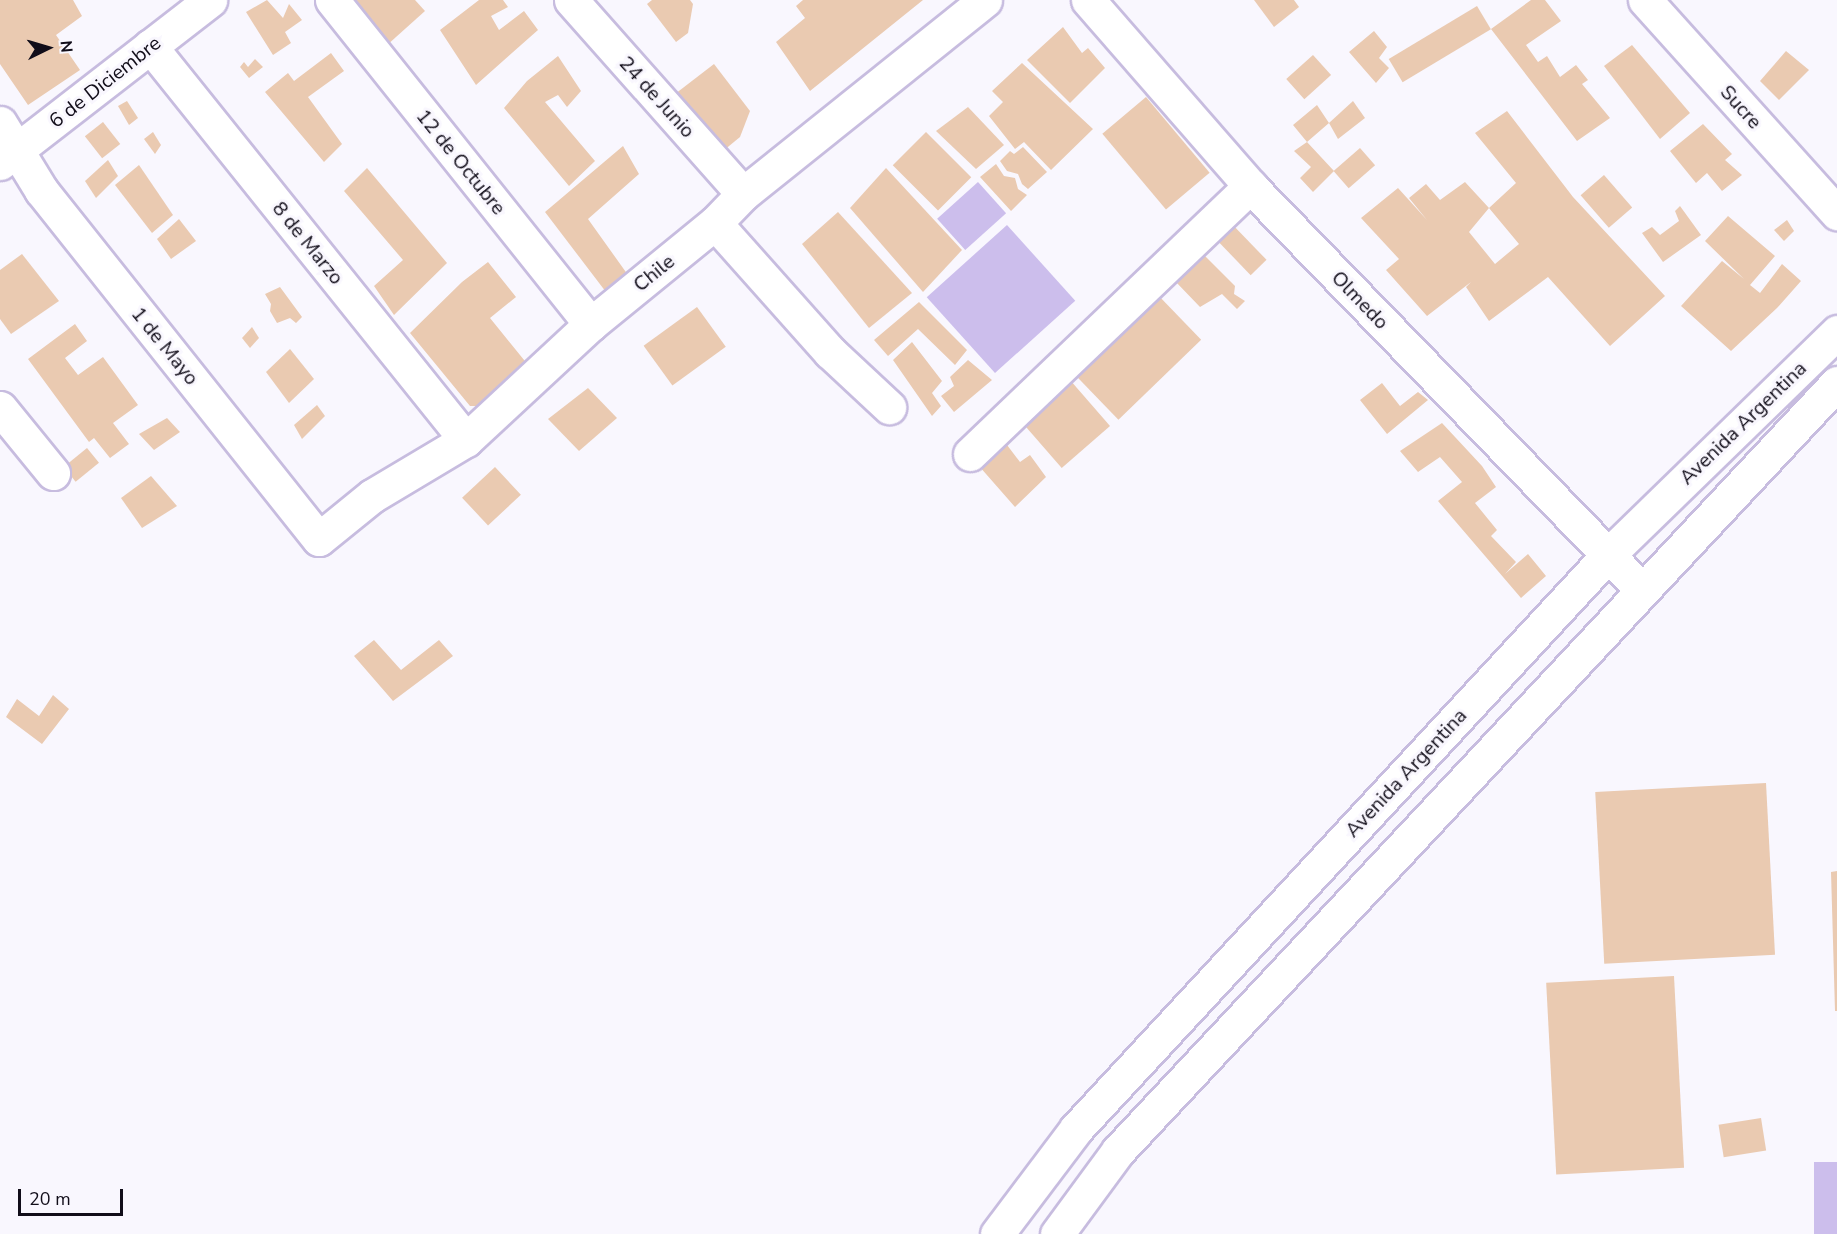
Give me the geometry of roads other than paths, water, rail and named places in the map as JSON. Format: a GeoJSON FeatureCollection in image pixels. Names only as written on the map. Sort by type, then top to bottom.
{"type":"FeatureCollection","features":[{"type":"Feature","properties":{"kind":"street","name":"6 de Diciembre"},"geometry":{"type":"LineString","coordinates":[[6,146],[150,46],[210,0]]}},
{"type":"Feature","properties":{"kind":"street","name":"12 de Octubre"},"geometry":{"type":"LineString","coordinates":[[332,0],[591,324]]}},
{"type":"Feature","properties":{"kind":"street","name":"24 de Junio"},"geometry":{"type":"LineString","coordinates":[[571,0],[743,194]]}},
{"type":"Feature","properties":{"kind":"street","name":"Chile"},"geometry":{"type":"LineString","coordinates":[[319,539],[372,496],[466,440],[591,324],[716,223],[743,194],[985,0]]}},
{"type":"Feature","properties":{"kind":"street","name":"Olmedo"},"geometry":{"type":"LineString","coordinates":[[1088,0],[1250,186],[1643,591]]}},
{"type":"Feature","properties":{"kind":"street","name":"Sucre"},"geometry":{"type":"LineString","coordinates":[[1646,0],[1837,213]]}},
{"type":"Feature","properties":{"kind":"street","name":"8 de Marzo"},"geometry":{"type":"LineString","coordinates":[[150,46],[466,440]]}},
{"type":"Feature","properties":{"kind":"street","name":"1 de Mayo"},"geometry":{"type":"LineString","coordinates":[[6,146],[319,539]]}},
{"type":"Feature","properties":{"kind":"street"},"geometry":{"type":"LineString","coordinates":[[970,454],[1250,186]]}},
{"type":"Feature","properties":{"kind":"street"},"geometry":{"type":"LineString","coordinates":[[716,223],[830,352],[889,407]]}},
{"type":"Feature","properties":{"kind":"street","name":"Avenida Argentina"},"geometry":{"type":"LineString","coordinates":[[997,1234],[1076,1129],[1608,555],[1837,332]]}},
{"type":"Feature","properties":{"kind":"street","name":"Avenida Argentina"},"geometry":{"type":"LineString","coordinates":[[1057,1234],[1118,1151],[1837,383]]}},
{"type":"Feature","properties":{"kind":"street"},"geometry":{"type":"LineString","coordinates":[[0,408],[53,473]]}}]}
